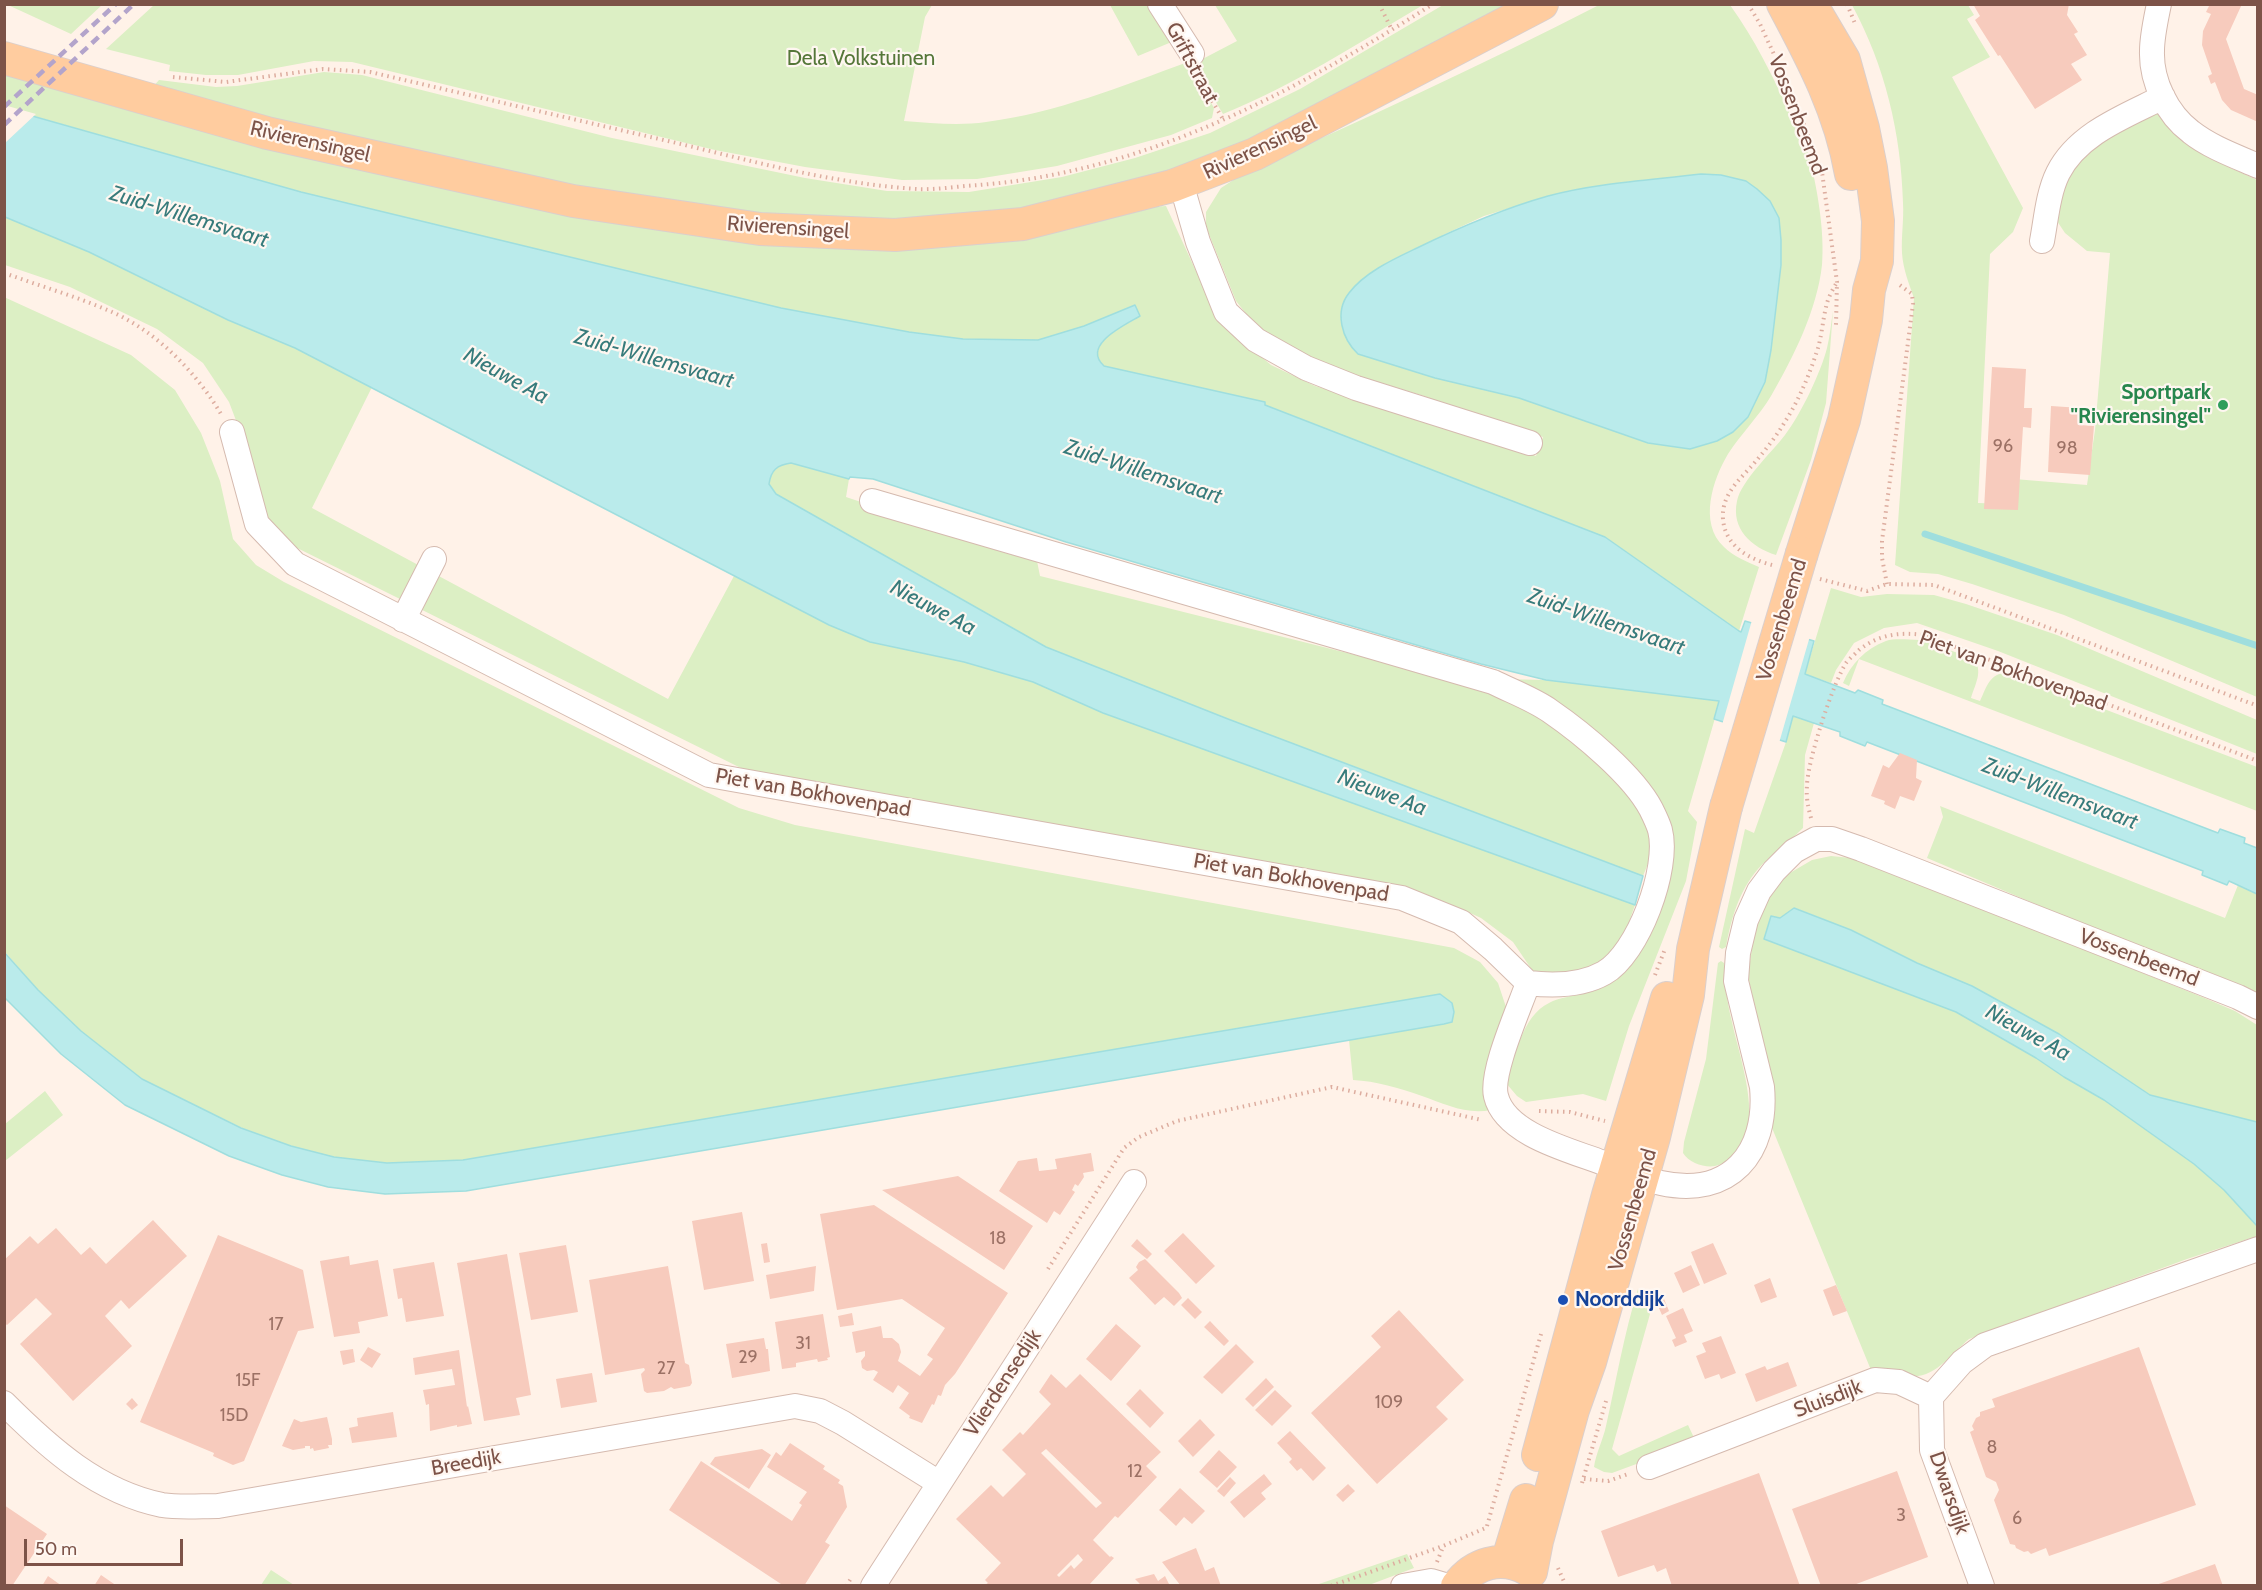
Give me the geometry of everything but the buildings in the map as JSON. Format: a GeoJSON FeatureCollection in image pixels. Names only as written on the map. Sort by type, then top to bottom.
{"type":"FeatureCollection","features":[{"type":"Feature","properties":{"kind":"main road","name":"Rivierensingel"},"geometry":{"type":"LineString","coordinates":[[4,58],[267,133],[573,201],[760,229],[895,235],[1023,224],[1181,183],[1255,154],[1542,4]]}},
{"type":"Feature","properties":{"kind":"main road","name":"Vossenbeemd"},"geometry":{"type":"LineString","coordinates":[[1784,4],[1818,69],[1842,134],[1860,223],[1860,261],[1881,285]]}},
{"type":"Feature","properties":{"kind":"main road","name":"Vossenbeemd"},"geometry":{"type":"LineString","coordinates":[[1527,1573],[1516,1536],[1630,1172],[1680,946],[1726,807],[1844,420],[1866,320],[1881,285],[1877,261],[1878,222],[1871,168],[1844,60],[1811,4]]}},
{"type":"Feature","properties":{"kind":"main road"},"geometry":{"type":"LineString","coordinates":[[1457,1586],[1465,1575],[1492,1562],[1527,1573]]}},
{"type":"Feature","properties":{"kind":"street","name":"Griftstraat"},"geometry":{"type":"LineString","coordinates":[[1160,4],[1192,54]]}},
{"type":"Feature","properties":{"kind":"street"},"geometry":{"type":"LineString","coordinates":[[2159,4],[2152,51],[2155,78],[2172,114],[2190,132],[2258,166]]}},
{"type":"Feature","properties":{"kind":"street"},"geometry":{"type":"LineString","coordinates":[[2042,241],[2058,173],[2076,149],[2097,130],[2163,97]]}},
{"type":"Feature","properties":{"kind":"street"},"geometry":{"type":"LineString","coordinates":[[1181,183],[1198,242],[1226,312],[1256,340],[1306,368],[1356,388],[1530,443]]}},
{"type":"Feature","properties":{"kind":"street","name":"Piet van Bokhovenpad"},"geometry":{"type":"LineString","coordinates":[[232,432],[257,524],[295,564],[710,775],[1402,898],[1461,922],[1528,983]]}},
{"type":"Feature","properties":{"kind":"street"},"geometry":{"type":"LineString","coordinates":[[872,501],[1493,682],[1549,709],[1597,748],[1637,788],[1651,809],[1661,831],[1661,853],[1659,874],[1648,912],[1628,950],[1605,973],[1579,982],[1550,986],[1528,983],[1496,1074],[1496,1099],[1511,1119],[1521,1128],[1560,1149],[1661,1183],[1691,1186],[1727,1176],[1748,1157],[1755,1147],[1763,1102],[1762,1087],[1736,981],[1738,952],[1746,920],[1759,891],[1774,871],[1794,851],[1816,839]]}},
{"type":"Feature","properties":{"kind":"street"},"geometry":{"type":"LineString","coordinates":[[403,620],[434,559]]}},
{"type":"Feature","properties":{"kind":"street","name":"Vossenbeemd"},"geometry":{"type":"LineString","coordinates":[[1816,839],[1832,839],[1861,849],[2217,988],[2258,1007]]}},
{"type":"Feature","properties":{"kind":"street","name":"Vlierdensedijk"},"geometry":{"type":"LineString","coordinates":[[873,1586],[1134,1182]]}},
{"type":"Feature","properties":{"kind":"street"},"geometry":{"type":"LineString","coordinates":[[1931,1397],[1962,1362],[1985,1345],[2258,1249]]}},
{"type":"Feature","properties":{"kind":"street","name":"Sluisdijk"},"geometry":{"type":"LineString","coordinates":[[1649,1467],[1875,1380],[1899,1382],[1931,1397]]}},
{"type":"Feature","properties":{"kind":"street","name":"Dwarsdijk"},"geometry":{"type":"LineString","coordinates":[[1931,1397],[1932,1450],[1982,1586]]}},
{"type":"Feature","properties":{"kind":"street","name":"Breedijk"},"geometry":{"type":"LineString","coordinates":[[4,1403],[69,1463],[113,1488],[163,1505],[218,1506],[795,1406],[820,1411],[843,1423],[939,1483]]}},
{"type":"Feature","properties":{"kind":"street"},"geometry":{"type":"LineString","coordinates":[[1403,1586],[1431,1581],[1448,1586]]}},
{"type":"Feature","properties":{"kind":"path"},"geometry":{"type":"LineString","coordinates":[[1379,4],[1392,30]]}},
{"type":"Feature","properties":{"kind":"path","name":"Rivierensingel"},"geometry":{"type":"LineString","coordinates":[[169,77],[226,82],[323,69],[370,72],[825,178],[920,189],[1002,183],[1067,171],[1138,152],[1224,121],[1333,65],[1433,4]]}},
{"type":"Feature","properties":{"kind":"path","name":"Vossenbeemd"},"geometry":{"type":"LineString","coordinates":[[1748,4],[1760,24],[1794,98],[1822,172],[1837,282],[1836,327]]}},
{"type":"Feature","properties":{"kind":"path","name":"Griftstraat"},"geometry":{"type":"LineString","coordinates":[[1192,54],[1191,64],[1224,121]]}},
{"type":"Feature","properties":{"kind":"path"},"geometry":{"type":"LineString","coordinates":[[4,273],[114,313],[158,340],[189,369],[213,400],[232,432]]}},
{"type":"Feature","properties":{"kind":"path"},"geometry":{"type":"LineString","coordinates":[[1837,282],[1827,301],[1818,347],[1806,382],[1787,420],[1770,444],[1733,487],[1724,505],[1722,518],[1725,530],[1736,546],[1745,555],[1798,566],[1866,591],[1887,585],[1934,585],[2258,706]]}},
{"type":"Feature","properties":{"kind":"path"},"geometry":{"type":"LineString","coordinates":[[1881,285],[1905,287],[1912,294],[1913,304],[1882,541],[1882,558],[1887,585]]}},
{"type":"Feature","properties":{"kind":"path","name":"Piet van Bokhovenpad"},"geometry":{"type":"LineString","coordinates":[[1816,839],[1808,804],[1807,786],[1809,767],[1821,728],[1846,663],[1861,649],[1885,635],[1905,633],[1924,635],[2258,761]]}},
{"type":"Feature","properties":{"kind":"path"},"geometry":{"type":"LineString","coordinates":[[1652,984],[1680,946]]}},
{"type":"Feature","properties":{"kind":"path"},"geometry":{"type":"LineString","coordinates":[[1048,1269],[1124,1148],[1139,1137],[1177,1121],[1332,1087],[1495,1122],[1538,1112],[1570,1112],[1604,1121],[1607,1110]]}},
{"type":"Feature","properties":{"kind":"path"},"geometry":{"type":"LineString","coordinates":[[1584,1479],[1608,1481],[1649,1467]]}},
{"type":"Feature","properties":{"kind":"path"},"geometry":{"type":"LineString","coordinates":[[1331,1586],[1443,1546],[1487,1526]]}},
{"type":"Feature","properties":{"kind":"green space"},"geometry":{"type":"Polygon","coordinates":[[[102,4],[71,34],[8,5],[102,4]]]}},
{"type":"Feature","properties":{"kind":"green space","name":"Dela Volkstuinen"},"geometry":{"type":"Polygon","coordinates":[[[154,5],[932,5],[925,17],[904,121],[966,124],[1012,118],[1088,98],[1188,62],[1214,108],[1212,118],[1171,135],[1057,166],[977,179],[902,180],[805,167],[715,150],[352,62],[314,61],[238,75],[206,75],[169,71],[170,65],[106,49],[154,5]]]}},
{"type":"Feature","properties":{"kind":"green space"},"geometry":{"type":"Polygon","coordinates":[[[1110,5],[1152,5],[1174,41],[1138,56],[1110,5]]]}},
{"type":"Feature","properties":{"kind":"green space"},"geometry":{"type":"Polygon","coordinates":[[[1215,5],[1423,5],[1300,77],[1223,114],[1193,64],[1237,41],[1215,5]]]}},
{"type":"Feature","properties":{"kind":"green space"},"geometry":{"type":"Polygon","coordinates":[[[1443,5],[1524,5],[1263,134],[1186,167],[1051,204],[919,220],[864,221],[741,213],[615,194],[348,137],[151,89],[159,80],[216,87],[237,86],[324,72],[362,75],[612,138],[805,178],[887,191],[969,192],[1062,177],[1135,158],[1210,133],[1300,89],[1443,5]]]}},
{"type":"Feature","properties":{"kind":"green space"},"geometry":{"type":"Polygon","coordinates":[[[1599,5],[1730,5],[1763,59],[1800,134],[1808,153],[1814,179],[1823,252],[1819,282],[1810,316],[1780,381],[1728,454],[1713,488],[1710,514],[1716,537],[1732,553],[1759,567],[1739,631],[1605,537],[1265,405],[1265,402],[1104,366],[1098,358],[1101,343],[1116,330],[1140,316],[1084,326],[1038,340],[963,339],[909,332],[781,308],[301,192],[5,108],[4,75],[136,110],[736,238],[1166,206],[1219,321],[1271,365],[1315,386],[1506,443],[1536,456],[1543,437],[1424,396],[1316,363],[1259,330],[1236,301],[1206,227],[1206,212],[1221,188],[1241,175],[1510,50],[1599,5]],[[1637,182],[1549,196],[1484,216],[1443,235],[1341,318],[1348,342],[1358,354],[1435,378],[1519,398],[1648,443],[1765,382],[1781,265],[1637,182]]]}},
{"type":"Feature","properties":{"kind":"green space"},"geometry":{"type":"Polygon","coordinates":[[[1852,5],[1968,5],[1974,15],[1967,19],[1990,57],[1952,77],[2023,208],[2013,232],[1990,254],[1978,503],[2010,504],[2014,479],[2087,485],[2095,430],[2110,253],[2087,251],[2065,233],[2049,209],[2070,160],[2154,105],[2189,144],[2207,157],[2257,180],[2257,697],[2064,615],[1972,584],[1938,574],[1910,572],[1895,565],[1914,298],[1903,259],[1902,177],[1895,126],[1874,52],[1852,5]]]}},
{"type":"Feature","properties":{"kind":"green space"},"geometry":{"type":"Polygon","coordinates":[[[5,217],[89,252],[228,320],[295,348],[372,387],[312,508],[668,699],[734,576],[829,625],[870,642],[964,662],[1033,682],[1103,713],[1635,905],[1621,945],[1603,963],[1551,978],[1532,970],[1513,942],[1481,918],[1457,907],[757,776],[283,541],[262,526],[248,452],[229,402],[203,363],[157,329],[70,287],[5,265],[5,217]]]}},
{"type":"Feature","properties":{"kind":"green space"},"geometry":{"type":"Polygon","coordinates":[[[4,297],[131,355],[175,390],[201,433],[220,481],[233,539],[256,565],[284,582],[739,808],[795,825],[1454,948],[1480,962],[1498,983],[1506,1007],[1486,1071],[1484,1091],[1491,1110],[1464,1110],[1396,1088],[1353,1080],[1349,1040],[1451,1022],[1454,1012],[1452,1003],[1440,994],[463,1160],[387,1163],[334,1157],[291,1146],[242,1128],[142,1079],[81,1031],[38,990],[5,952],[4,297]]]}},
{"type":"Feature","properties":{"kind":"green space"},"geometry":{"type":"Polygon","coordinates":[[[1833,311],[1826,403],[1811,460],[1776,555],[1767,552],[1745,536],[1737,520],[1737,501],[1744,485],[1785,435],[1804,405],[1824,358],[1833,311]]]}},
{"type":"Feature","properties":{"kind":"green space"},"geometry":{"type":"Polygon","coordinates":[[[791,463],[849,479],[846,497],[1037,561],[1040,576],[1495,690],[1544,715],[1631,792],[1650,831],[1653,851],[1643,876],[1228,719],[1046,647],[776,494],[769,484],[771,475],[778,467],[791,463]]]}},
{"type":"Feature","properties":{"kind":"green space"},"geometry":{"type":"Polygon","coordinates":[[[1831,588],[1861,597],[1887,594],[1934,595],[2057,635],[2257,720],[2257,754],[1998,651],[1917,623],[1884,628],[1854,643],[1836,670],[1831,683],[1805,674],[1831,588]]]}},
{"type":"Feature","properties":{"kind":"green space"},"geometry":{"type":"Polygon","coordinates":[[[1894,640],[1919,640],[1973,658],[1978,673],[1971,698],[1980,701],[1993,677],[2009,673],[2257,767],[2257,811],[1859,659],[1878,644],[1894,640]]]}},
{"type":"Feature","properties":{"kind":"green space"},"geometry":{"type":"Polygon","coordinates":[[[1859,659],[1849,686],[1843,683],[1859,659]]]}},
{"type":"Feature","properties":{"kind":"green space"},"geometry":{"type":"Polygon","coordinates":[[[1500,679],[1546,680],[1720,701],[1688,811],[1697,822],[1686,881],[1629,1026],[1606,1101],[1583,1094],[1526,1102],[1517,1096],[1506,1083],[1526,1027],[1540,1009],[1553,1001],[1590,989],[1636,954],[1659,804],[1500,679]]]}},
{"type":"Feature","properties":{"kind":"green space"},"geometry":{"type":"Polygon","coordinates":[[[1792,716],[1814,723],[1805,755],[1803,828],[1769,858],[1751,878],[1737,906],[1726,947],[1722,949],[1719,947],[1745,829],[1754,833],[1786,742],[1792,716]]]}},
{"type":"Feature","properties":{"kind":"green space"},"geometry":{"type":"Polygon","coordinates":[[[1940,806],[2225,918],[2238,885],[2257,894],[2257,998],[1927,858],[1943,817],[1940,806]]]}},
{"type":"Feature","properties":{"kind":"green space"},"geometry":{"type":"Polygon","coordinates":[[[1831,856],[1861,859],[2207,999],[2235,1011],[2257,1025],[2257,1122],[2150,1095],[2059,1034],[1972,986],[1917,963],[1851,930],[1795,908],[1780,918],[1764,939],[1956,1012],[2036,1058],[2104,1100],[2194,1164],[2224,1190],[2252,1220],[2257,1226],[2257,1236],[2187,1259],[1969,1339],[1943,1364],[1919,1376],[1889,1371],[1873,1375],[1770,1123],[1763,1051],[1748,975],[1756,922],[1778,880],[1812,860],[1831,856]]]}},
{"type":"Feature","properties":{"kind":"green space"},"geometry":{"type":"Polygon","coordinates":[[[1721,961],[1724,963],[1729,1008],[1746,1081],[1749,1124],[1744,1143],[1733,1157],[1715,1166],[1707,1166],[1693,1162],[1683,1153],[1706,1059],[1718,963],[1721,961]]]}},
{"type":"Feature","properties":{"kind":"green space"},"geometry":{"type":"Polygon","coordinates":[[[45,1091],[63,1115],[5,1161],[5,1124],[45,1091]]]}},
{"type":"Feature","properties":{"kind":"green space"},"geometry":{"type":"Polygon","coordinates":[[[1638,1289],[1650,1314],[1612,1449],[1619,1456],[1688,1425],[1696,1442],[1612,1473],[1604,1472],[1594,1467],[1605,1431],[1624,1340],[1638,1289]]]}},
{"type":"Feature","properties":{"kind":"green space"},"geometry":{"type":"Polygon","coordinates":[[[1407,1554],[1414,1568],[1369,1585],[1316,1585],[1407,1554]]]}},
{"type":"Feature","properties":{"kind":"green space"},"geometry":{"type":"Polygon","coordinates":[[[271,1570],[294,1585],[261,1585],[271,1570]]]}},
{"type":"Feature","properties":{"kind":"water"},"geometry":{"type":"Polygon","coordinates":[[[4,108],[301,192],[781,308],[909,332],[963,339],[1038,340],[1084,326],[1135,305],[1140,316],[1116,330],[1101,343],[1098,358],[1104,366],[1265,402],[1265,405],[1605,537],[1741,632],[1745,621],[1814,641],[1805,674],[1855,693],[1858,690],[1883,700],[1882,704],[2218,833],[2220,829],[2245,838],[2244,843],[2257,848],[2257,894],[2229,881],[2227,885],[2202,875],[2203,871],[1867,742],[1865,746],[1840,736],[1840,732],[1793,716],[1786,742],[1714,719],[1719,701],[1546,680],[1481,664],[1066,542],[873,479],[850,477],[849,479],[791,463],[778,467],[771,475],[769,484],[776,494],[1046,647],[1228,719],[1643,876],[1635,905],[1103,713],[1033,682],[964,662],[870,642],[829,625],[295,348],[228,320],[89,252],[5,217],[4,108]]]}},
{"type":"Feature","properties":{"kind":"water"},"geometry":{"type":"Polygon","coordinates":[[[1701,174],[1721,175],[1746,181],[1757,189],[1770,201],[1779,218],[1781,240],[1781,265],[1765,382],[1748,417],[1733,432],[1717,441],[1690,449],[1648,443],[1519,398],[1435,378],[1358,354],[1344,333],[1341,317],[1344,300],[1356,285],[1371,272],[1449,233],[1481,219],[1548,196],[1605,185],[1701,174]]]}},
{"type":"Feature","properties":{"kind":"water","name":"Nieuwe Aa"},"geometry":{"type":"Polygon","coordinates":[[[1794,908],[1851,930],[1917,963],[1972,986],[2059,1034],[2150,1095],[2257,1122],[2257,1226],[2224,1190],[2194,1164],[2104,1100],[2036,1058],[1956,1012],[1764,939],[1771,916],[1780,918],[1794,908]]]}},
{"type":"Feature","properties":{"kind":"water"},"geometry":{"type":"Polygon","coordinates":[[[4,952],[38,990],[81,1031],[142,1079],[241,1128],[291,1146],[334,1157],[387,1163],[463,1160],[1440,994],[1452,1003],[1454,1012],[1452,1022],[1444,1024],[466,1191],[385,1194],[328,1187],[282,1175],[229,1156],[125,1105],[61,1054],[5,998],[4,952]]]}},
{"type":"Feature","properties":{"kind":"pier"},"geometry":{"type":"Polygon","coordinates":[[[4,105],[36,114],[5,143],[4,143],[4,105]]]}},
{"type":"Feature","properties":{"kind":"pier"},"geometry":{"type":"Polygon","coordinates":[[[1752,620],[1810,636],[1779,743],[1722,725],[1752,620]]]}},
{"type":"Feature","properties":{"kind":"waterway"},"geometry":{"type":"LineString","coordinates":[[1925,534],[2258,646]]}},
{"type":"Feature","properties":{"kind":"railway"},"geometry":{"type":"LineString","coordinates":[[4,107],[116,4]]}},
{"type":"Feature","properties":{"kind":"railway"},"geometry":{"type":"LineString","coordinates":[[4,125],[134,4]]}},
{"type":"Feature","properties":{"kind":"place","name":"Sportpark \"Rivierensingel\""},"geometry":{"type":"Point","coordinates":[2223,405]}},
{"type":"Feature","properties":{"kind":"place","name":"Noorddijk"},"geometry":{"type":"Point","coordinates":[1563,1300]}},
{"type":"Feature","properties":{"kind":"water label","name":"Zuid-Willemsvaart"},"geometry":{"type":"Point","coordinates":[189,217]}},
{"type":"Feature","properties":{"kind":"water label","name":"Zuid-Willemsvaart"},"geometry":{"type":"Point","coordinates":[654,359]}},
{"type":"Feature","properties":{"kind":"water label","name":"Zuid-Willemsvaart"},"geometry":{"type":"Point","coordinates":[1143,472]}},
{"type":"Feature","properties":{"kind":"water label","name":"Zuid-Willemsvaart"},"geometry":{"type":"Point","coordinates":[1606,622]}},
{"type":"Feature","properties":{"kind":"water label","name":"Zuid-Willemsvaart"},"geometry":{"type":"Point","coordinates":[2060,794]}}]}
